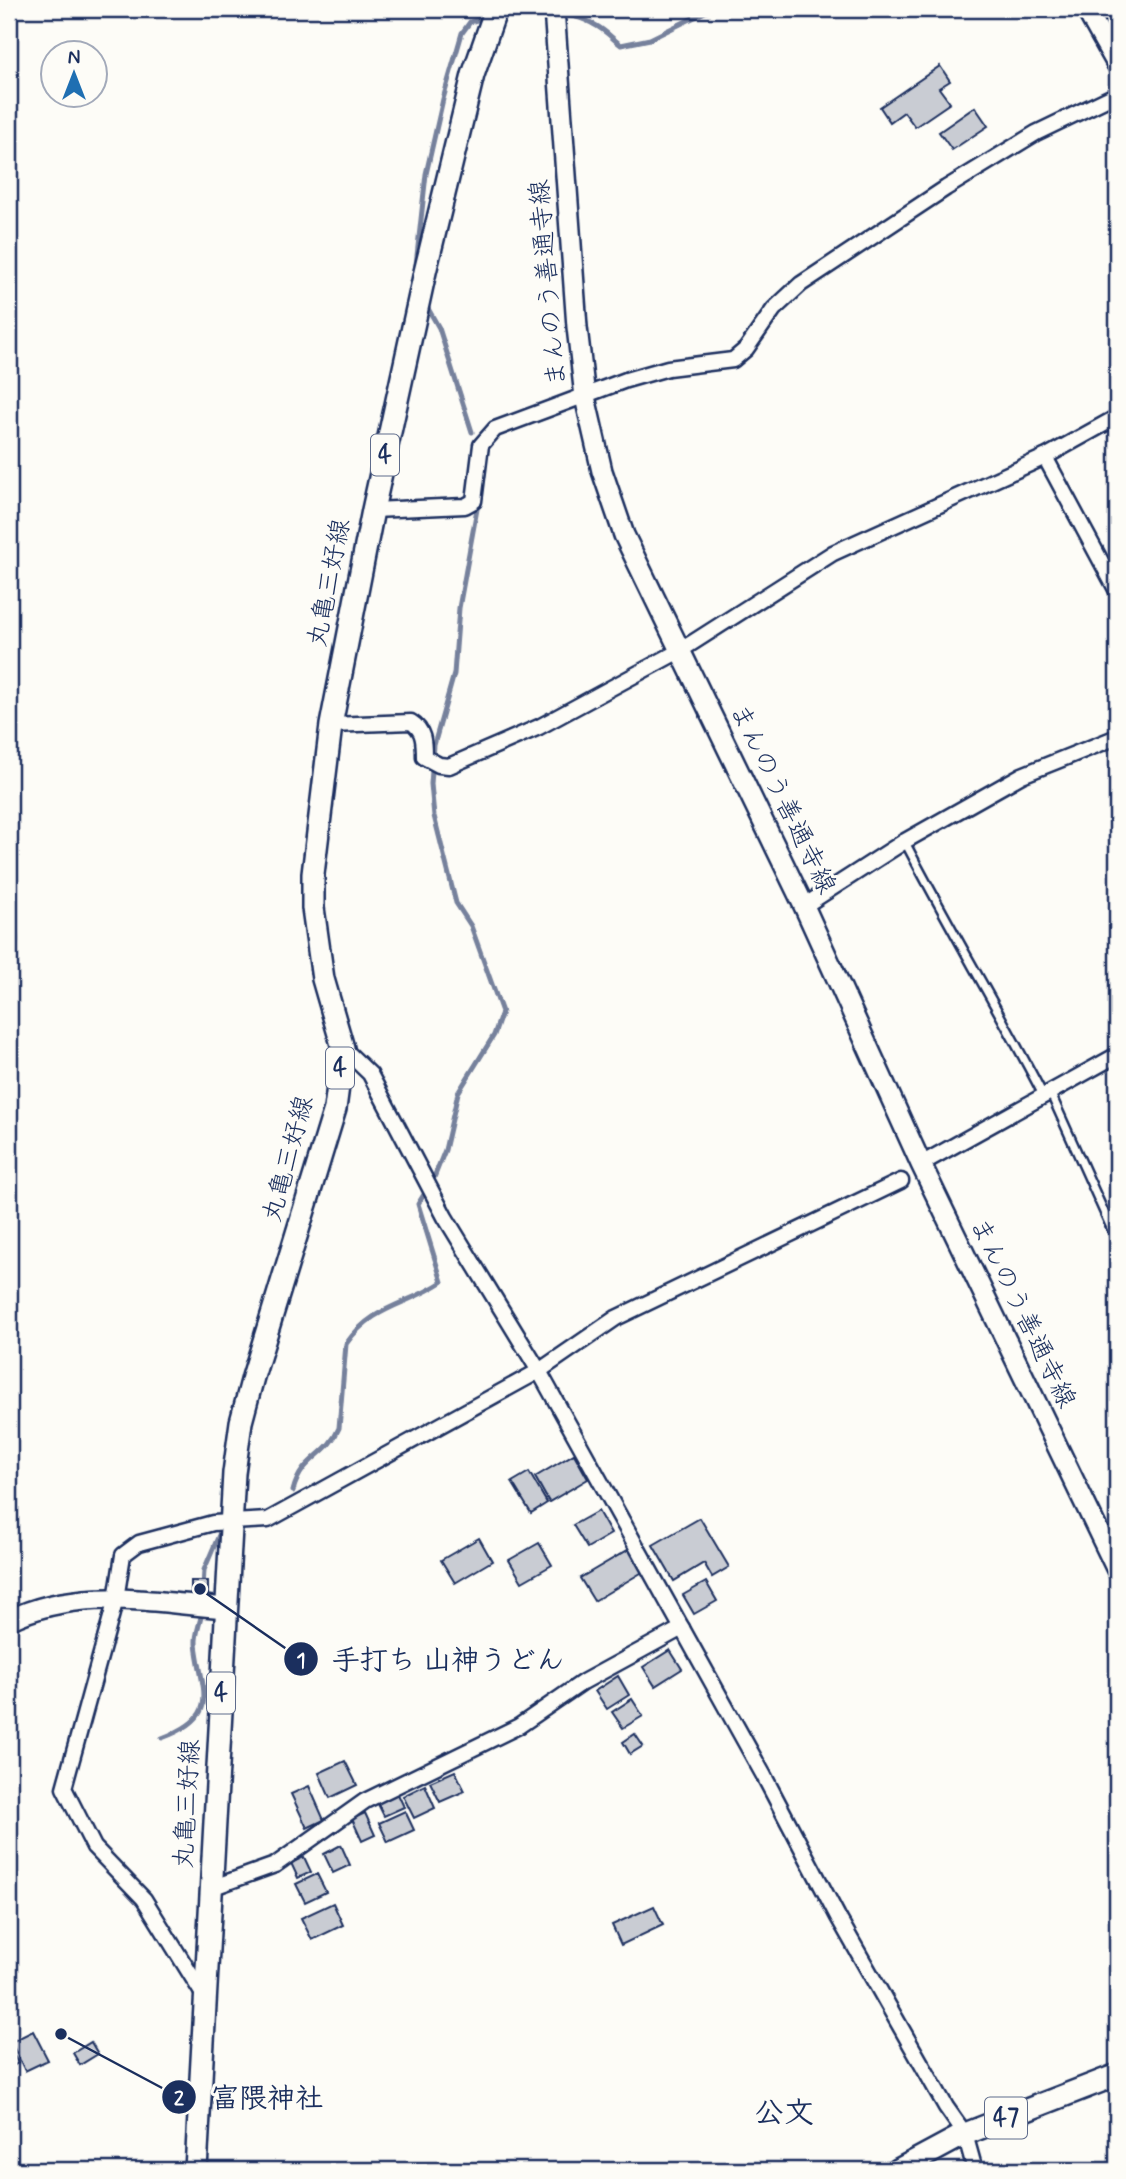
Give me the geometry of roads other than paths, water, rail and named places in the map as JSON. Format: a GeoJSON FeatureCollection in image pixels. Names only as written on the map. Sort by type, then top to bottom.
{"type":"FeatureCollection","features":[{"type":"Feature","properties":{"kind":"main road","name":"丸亀三好線"},"geometry":{"type":"LineString","coordinates":[[196,2170],[211,1888],[219,1607],[241,1422],[335,1109],[343,1048],[323,979],[313,908],[313,874],[331,725],[373,510],[455,150],[473,75],[496,9]]}},
{"type":"Feature","properties":{"kind":"main road","name":"まんのう善通寺線"},"geometry":{"type":"LineString","coordinates":[[554,9],[577,327],[585,397],[602,471],[624,535],[804,906],[921,1164],[1117,1570]]}},
{"type":"Feature","properties":{"kind":"main road"},"geometry":{"type":"LineString","coordinates":[[1086,9],[1117,64]]}},
{"type":"Feature","properties":{"kind":"main road"},"geometry":{"type":"LineString","coordinates":[[9,1620],[34,1608],[88,1597],[219,1607]]}},
{"type":"Feature","properties":{"kind":"main road","name":"47"},"geometry":{"type":"LineString","coordinates":[[898,2170],[965,2134],[1117,2074]]}},
{"type":"Feature","properties":{"kind":"street"},"geometry":{"type":"LineString","coordinates":[[373,510],[465,506],[474,501],[481,445],[495,429],[626,380],[668,368],[733,360],[746,349],[774,309],[801,284],[946,188],[1036,133],[1117,94]]}},
{"type":"Feature","properties":{"kind":"street"},"geometry":{"type":"LineString","coordinates":[[331,725],[411,722],[419,727],[423,738],[424,757],[439,765],[449,766],[539,727],[681,650],[833,553],[1045,457],[1117,417]]}},
{"type":"Feature","properties":{"kind":"street"},"geometry":{"type":"LineString","coordinates":[[1045,457],[1117,591]]}},
{"type":"Feature","properties":{"kind":"street"},"geometry":{"type":"LineString","coordinates":[[804,906],[905,841],[1022,775],[1117,737]]}},
{"type":"Feature","properties":{"kind":"street"},"geometry":{"type":"LineString","coordinates":[[343,1048],[370,1074],[435,1197],[539,1371],[838,1917],[946,2107],[965,2134],[975,2170]]}},
{"type":"Feature","properties":{"kind":"street"},"geometry":{"type":"LineString","coordinates":[[921,1164],[1117,1055]]}},
{"type":"Feature","properties":{"kind":"street"},"geometry":{"type":"LineString","coordinates":[[205,1997],[144,1899],[94,1847],[64,1787],[116,1599],[123,1555],[139,1543],[230,1520],[268,1520],[539,1371],[616,1318],[901,1181]]}},
{"type":"Feature","properties":{"kind":"street"},"geometry":{"type":"LineString","coordinates":[[211,1888],[275,1865],[366,1801],[519,1726],[583,1682],[682,1629]]}},
{"type":"Feature","properties":{"kind":"lane"},"geometry":{"type":"LineString","coordinates":[[905,841],[939,908],[1047,1094],[1117,1241]]}},
{"type":"Feature","properties":{"kind":"waterway"},"geometry":{"type":"LineString","coordinates":[[499,14],[535,11],[573,16],[599,27],[621,45],[650,39],[711,9]]}},
{"type":"Feature","properties":{"kind":"waterway"},"geometry":{"type":"LineString","coordinates":[[415,274],[426,174],[443,99],[462,33],[470,22],[486,17]]}},
{"type":"Feature","properties":{"kind":"waterway"},"geometry":{"type":"LineString","coordinates":[[426,305],[439,328],[472,432]]}},
{"type":"Feature","properties":{"kind":"waterway"},"geometry":{"type":"LineString","coordinates":[[293,1491],[302,1470],[328,1445],[339,1428],[346,1344],[367,1321],[442,1282],[418,1204],[433,1180],[445,1150],[458,1093],[494,1035],[502,1012],[471,926],[456,903],[434,816],[431,784],[434,745],[454,674],[459,608],[477,509]]}},
{"type":"Feature","properties":{"kind":"waterway"},"geometry":{"type":"LineString","coordinates":[[203,1588],[204,1570],[222,1528]]}},
{"type":"Feature","properties":{"kind":"waterway"},"geometry":{"type":"LineString","coordinates":[[162,1738],[181,1730],[194,1721],[201,1711],[204,1689],[196,1640],[202,1611]]}},
{"type":"Feature","properties":{"kind":"place","name":"手打ち 山神うどん"},"geometry":{"type":"Point","coordinates":[200,1589]}},
{"type":"Feature","properties":{"kind":"place","name":"富隈神社"},"geometry":{"type":"Point","coordinates":[61,2034]}},
{"type":"Feature","properties":{"kind":"district","name":"公文"},"geometry":{"type":"Point","coordinates":[784,2113]}}]}
